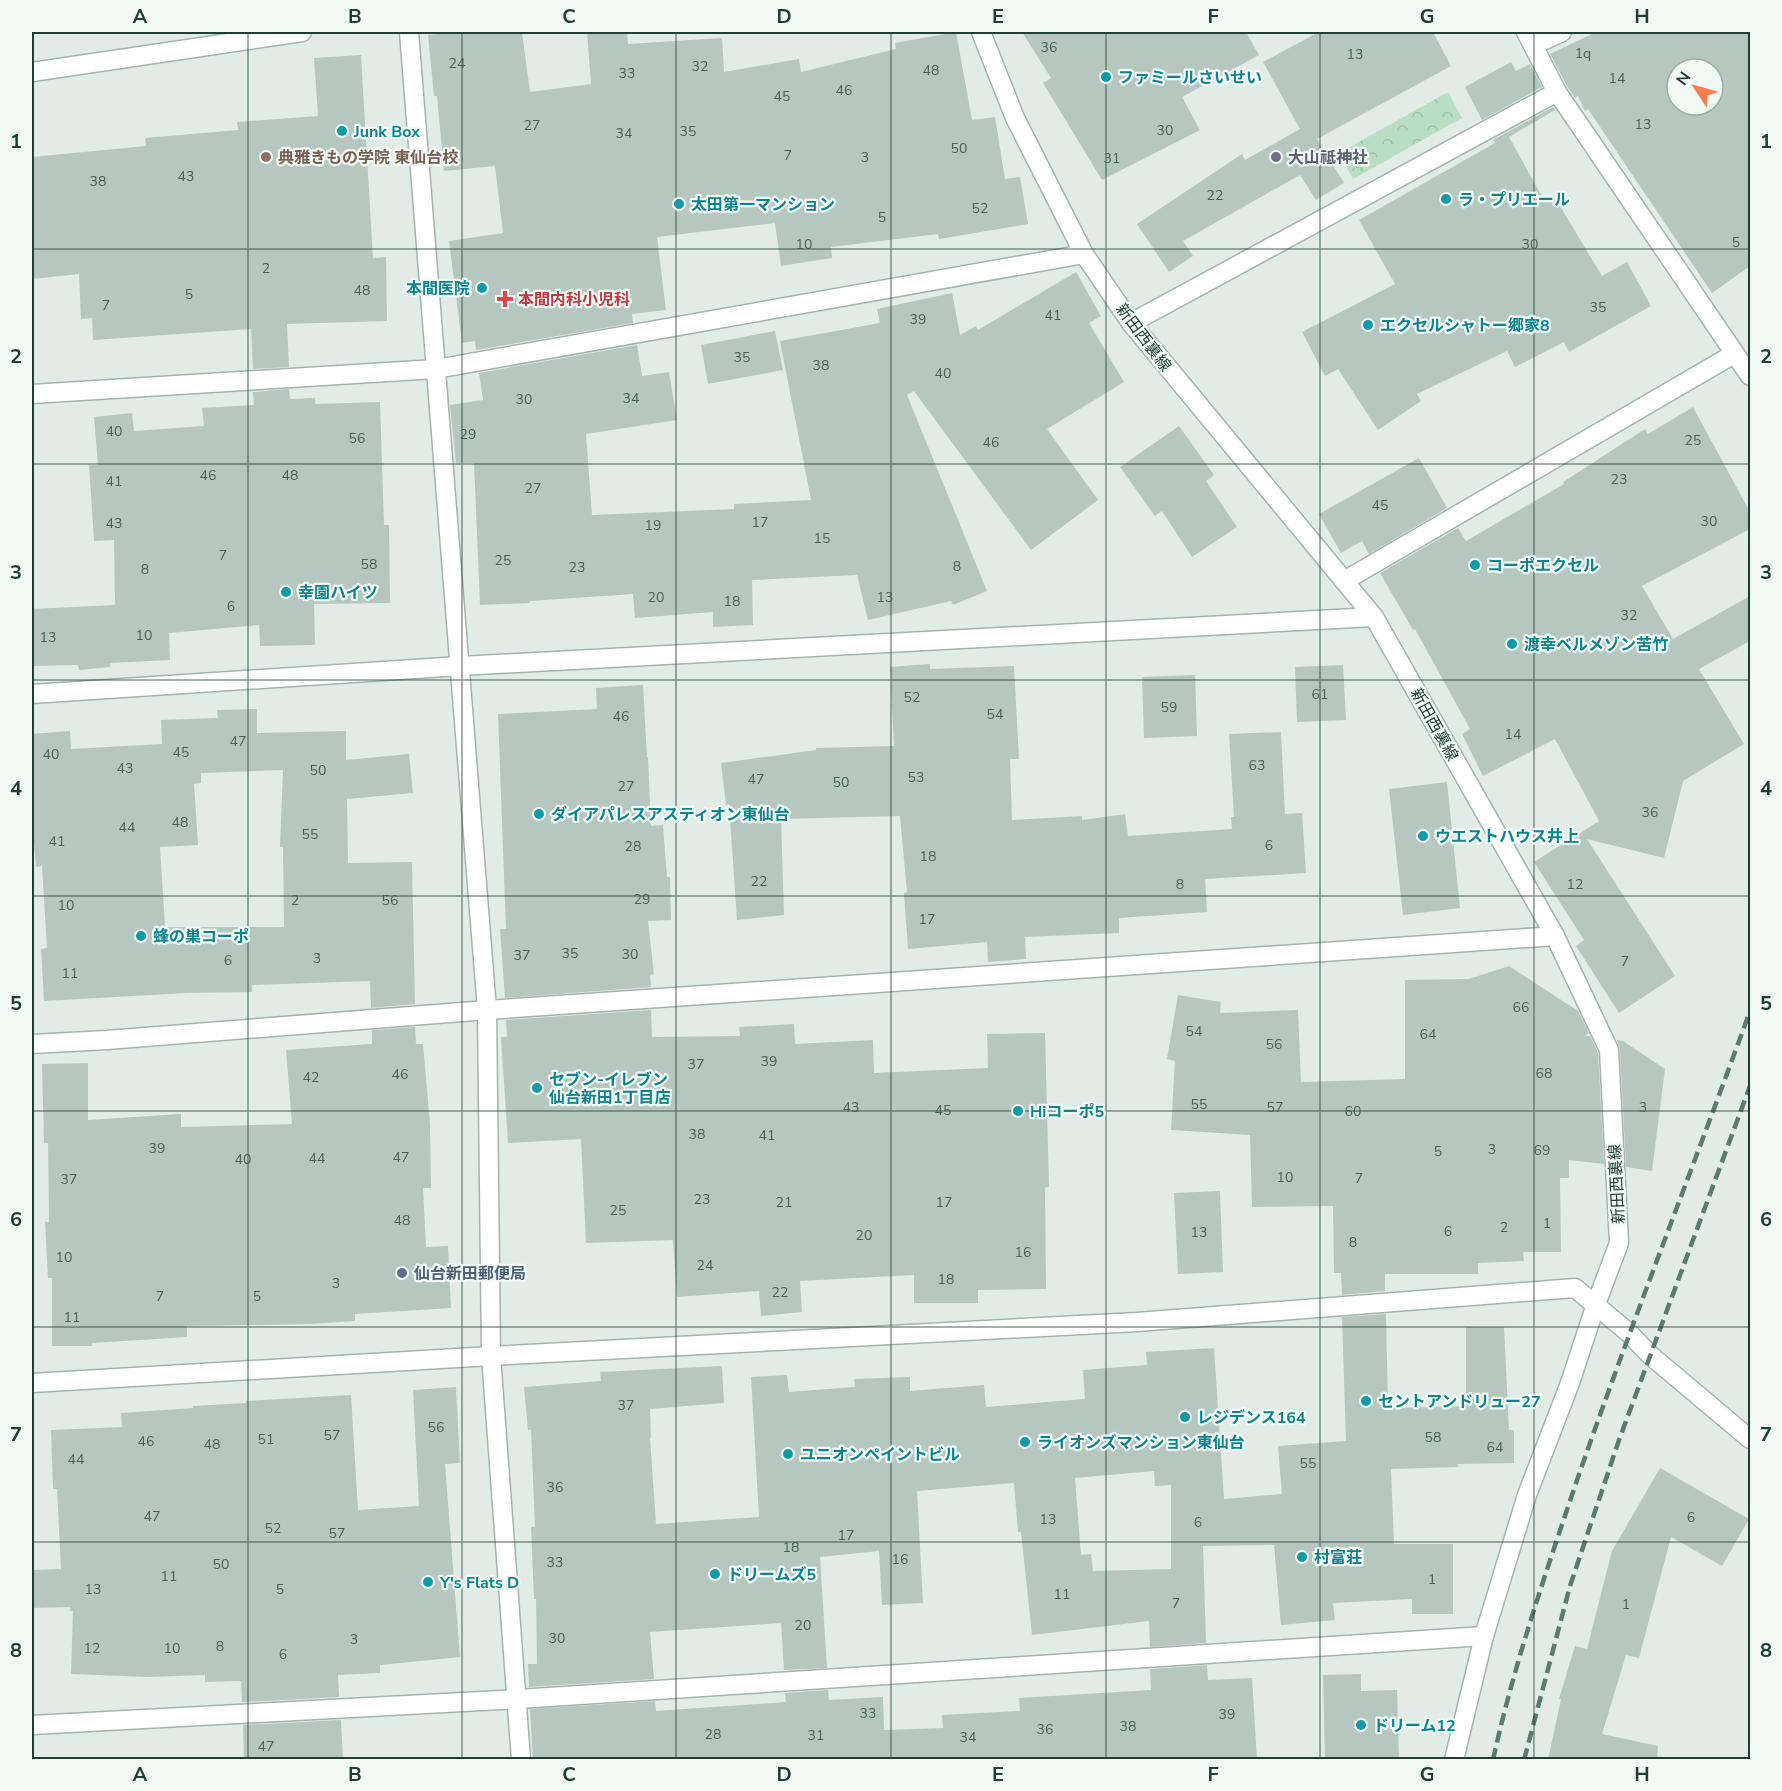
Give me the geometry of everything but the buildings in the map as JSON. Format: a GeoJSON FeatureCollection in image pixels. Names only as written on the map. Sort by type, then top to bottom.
{"type":"FeatureCollection","features":[{"type":"Feature","properties":{"kind":"street"},"geometry":{"type":"LineString","coordinates":[[32,72],[302,32]]}},
{"type":"Feature","properties":{"kind":"street"},"geometry":{"type":"LineString","coordinates":[[409,32],[487,1010],[491,1356],[521,1760]]}},
{"type":"Feature","properties":{"kind":"street","name":"新田西裏線"},"geometry":{"type":"LineString","coordinates":[[981,32],[1015,117],[1084,254],[1131,323],[1374,617],[1556,936],[1609,1050],[1619,1243],[1570,1383],[1527,1495],[1484,1636],[1454,1760]]}},
{"type":"Feature","properties":{"kind":"street"},"geometry":{"type":"LineString","coordinates":[[1562,32],[1530,38],[1557,92],[1750,376]]}},
{"type":"Feature","properties":{"kind":"street"},"geometry":{"type":"LineString","coordinates":[[1131,323],[1557,92]]}},
{"type":"Feature","properties":{"kind":"street"},"geometry":{"type":"LineString","coordinates":[[32,394],[436,369],[1084,254]]}},
{"type":"Feature","properties":{"kind":"street"},"geometry":{"type":"LineString","coordinates":[[1344,580],[1734,354]]}},
{"type":"Feature","properties":{"kind":"street"},"geometry":{"type":"LineString","coordinates":[[32,694],[459,666],[1374,617]]}},
{"type":"Feature","properties":{"kind":"street"},"geometry":{"type":"LineString","coordinates":[[32,1044],[1556,936]]}},
{"type":"Feature","properties":{"kind":"street"},"geometry":{"type":"LineString","coordinates":[[32,1383],[1137,1322],[1575,1288],[1750,1439]]}},
{"type":"Feature","properties":{"kind":"street"},"geometry":{"type":"LineString","coordinates":[[32,1725],[518,1699],[1484,1636]]}},
{"type":"Feature","properties":{"kind":"green space"},"geometry":{"type":"Polygon","coordinates":[[[1448,92],[1462,118],[1353,179],[1339,153],[1448,92]]]}},
{"type":"Feature","properties":{"kind":"railway"},"geometry":{"type":"LineString","coordinates":[[1493,1760],[1540,1590],[1574,1489],[1750,1011]]}},
{"type":"Feature","properties":{"kind":"railway"},"geometry":{"type":"LineString","coordinates":[[1524,1760],[1570,1586],[1619,1440],[1750,1086]]}},
{"type":"Feature","properties":{"kind":"place","name":"ファミールさいせい"},"geometry":{"type":"Point","coordinates":[1106,77]}},
{"type":"Feature","properties":{"kind":"place","name":"Junk Box"},"geometry":{"type":"Point","coordinates":[342,131]}},
{"type":"Feature","properties":{"kind":"place","name":"典雅きもの学院 東仙台校"},"geometry":{"type":"Point","coordinates":[266,157]}},
{"type":"Feature","properties":{"kind":"place","name":"大山祗神社"},"geometry":{"type":"Point","coordinates":[1276,157]}},
{"type":"Feature","properties":{"kind":"place","name":"ラ・プリエール"},"geometry":{"type":"Point","coordinates":[1446,199]}},
{"type":"Feature","properties":{"kind":"place","name":"太田第一マンション"},"geometry":{"type":"Point","coordinates":[679,204]}},
{"type":"Feature","properties":{"kind":"place","name":"本間医院"},"geometry":{"type":"Point","coordinates":[482,288]}},
{"type":"Feature","properties":{"kind":"place","name":"本間内科小児科"},"geometry":{"type":"Point","coordinates":[505,299]}},
{"type":"Feature","properties":{"kind":"place","name":"エクセルシャトー郷家8"},"geometry":{"type":"Point","coordinates":[1368,325]}},
{"type":"Feature","properties":{"kind":"place","name":"コーポエクセル"},"geometry":{"type":"Point","coordinates":[1475,565]}},
{"type":"Feature","properties":{"kind":"place","name":"幸園ハイツ"},"geometry":{"type":"Point","coordinates":[286,592]}},
{"type":"Feature","properties":{"kind":"place","name":"渡幸ベルメゾン苦竹"},"geometry":{"type":"Point","coordinates":[1512,644]}},
{"type":"Feature","properties":{"kind":"place","name":"ダイアパレスアスティオン東仙台"},"geometry":{"type":"Point","coordinates":[539,814]}},
{"type":"Feature","properties":{"kind":"place","name":"ウエストハウス井上"},"geometry":{"type":"Point","coordinates":[1423,836]}},
{"type":"Feature","properties":{"kind":"place","name":"蜂の巣コーポ"},"geometry":{"type":"Point","coordinates":[141,936]}},
{"type":"Feature","properties":{"kind":"place","name":"セブン-イレブン 仙台新田1丁目店"},"geometry":{"type":"Point","coordinates":[537,1088]}},
{"type":"Feature","properties":{"kind":"place","name":"Hiコーポ5"},"geometry":{"type":"Point","coordinates":[1018,1111]}},
{"type":"Feature","properties":{"kind":"place","name":"仙台新田郵便局"},"geometry":{"type":"Point","coordinates":[402,1273]}},
{"type":"Feature","properties":{"kind":"place","name":"セントアンドリュー27"},"geometry":{"type":"Point","coordinates":[1366,1401]}},
{"type":"Feature","properties":{"kind":"place","name":"レジデンス164"},"geometry":{"type":"Point","coordinates":[1185,1417]}},
{"type":"Feature","properties":{"kind":"place","name":"ライオンズマンション東仙台"},"geometry":{"type":"Point","coordinates":[1025,1442]}},
{"type":"Feature","properties":{"kind":"place","name":"ユニオンペイントビル"},"geometry":{"type":"Point","coordinates":[788,1454]}},
{"type":"Feature","properties":{"kind":"place","name":"村富荘"},"geometry":{"type":"Point","coordinates":[1302,1557]}},
{"type":"Feature","properties":{"kind":"place","name":"ドリームズ5"},"geometry":{"type":"Point","coordinates":[715,1574]}},
{"type":"Feature","properties":{"kind":"place","name":"Y's Flats D"},"geometry":{"type":"Point","coordinates":[428,1582]}},
{"type":"Feature","properties":{"kind":"place","name":"ドリーム12"},"geometry":{"type":"Point","coordinates":[1361,1725]}}]}
